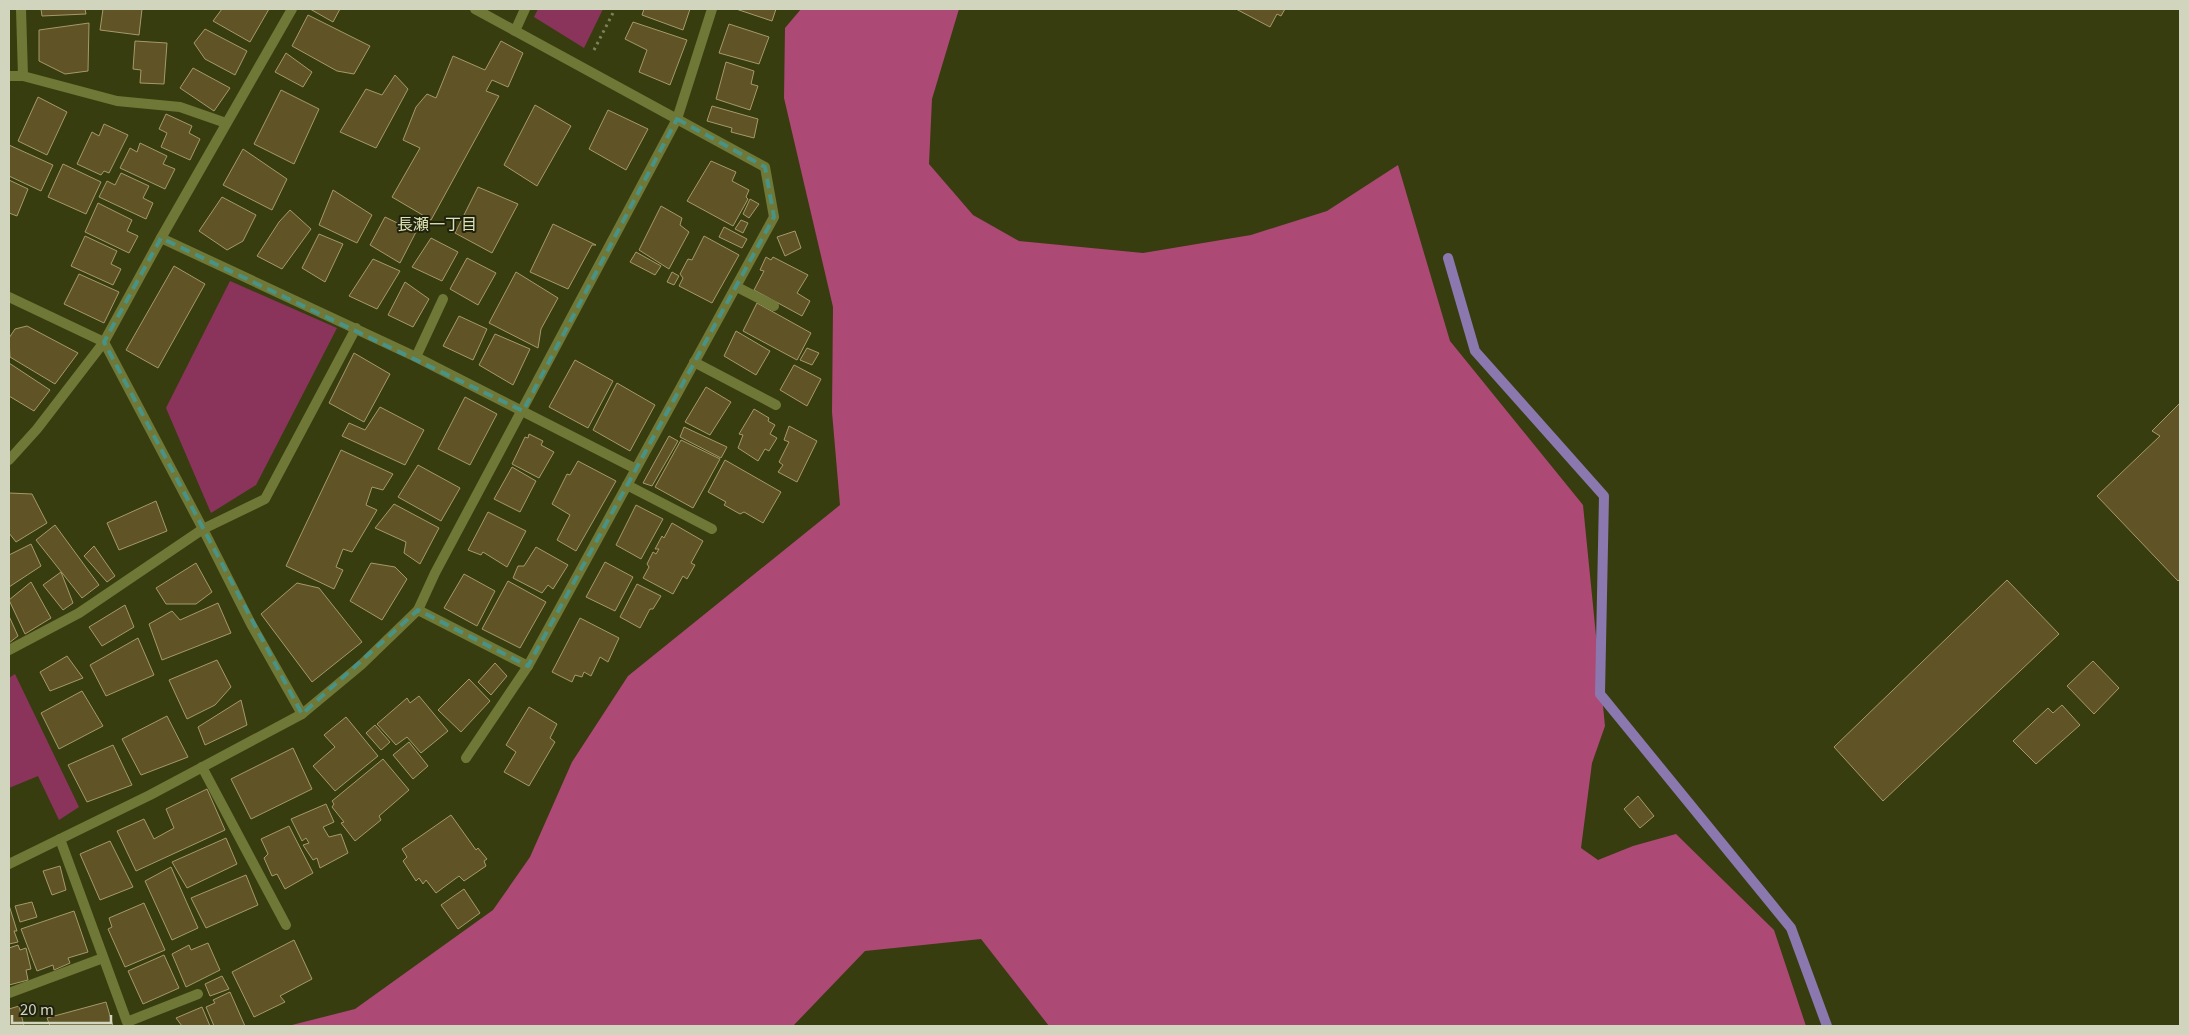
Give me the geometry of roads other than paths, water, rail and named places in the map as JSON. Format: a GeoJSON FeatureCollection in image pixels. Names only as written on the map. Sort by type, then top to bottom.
{"type":"FeatureCollection","features":[{"type":"Feature","properties":{"kind":"street"},"geometry":{"type":"LineString","coordinates":[[21,9],[23,76]]}},
{"type":"Feature","properties":{"kind":"street"},"geometry":{"type":"LineString","coordinates":[[9,460],[37,429],[104,342],[160,238],[292,9]]}},
{"type":"Feature","properties":{"kind":"street"},"geometry":{"type":"LineString","coordinates":[[466,758],[528,666],[774,216],[765,167],[475,9]]}},
{"type":"Feature","properties":{"kind":"street"},"geometry":{"type":"LineString","coordinates":[[515,31],[525,9]]}},
{"type":"Feature","properties":{"kind":"street"},"geometry":{"type":"LineString","coordinates":[[9,864],[60,840],[302,714],[361,665],[418,610],[435,573],[678,119],[712,9]]}},
{"type":"Feature","properties":{"kind":"street"},"geometry":{"type":"LineString","coordinates":[[9,76],[23,76],[117,101],[180,107],[226,123]]}},
{"type":"Feature","properties":{"kind":"street"},"geometry":{"type":"LineString","coordinates":[[160,238],[416,357],[636,469]]}},
{"type":"Feature","properties":{"kind":"street"},"geometry":{"type":"LineString","coordinates":[[737,286],[774,306]]}},
{"type":"Feature","properties":{"kind":"street"},"geometry":{"type":"LineString","coordinates":[[9,297],[104,342],[204,529],[251,624],[302,714]]}},
{"type":"Feature","properties":{"kind":"street"},"geometry":{"type":"LineString","coordinates":[[416,357],[443,299]]}},
{"type":"Feature","properties":{"kind":"street"},"geometry":{"type":"LineString","coordinates":[[9,650],[79,613],[204,529],[265,499],[356,328]]}},
{"type":"Feature","properties":{"kind":"street"},"geometry":{"type":"LineString","coordinates":[[694,362],[776,405]]}},
{"type":"Feature","properties":{"kind":"street"},"geometry":{"type":"LineString","coordinates":[[627,485],[712,529]]}},
{"type":"Feature","properties":{"kind":"street"},"geometry":{"type":"LineString","coordinates":[[418,610],[528,666]]}},
{"type":"Feature","properties":{"kind":"street"},"geometry":{"type":"LineString","coordinates":[[202,767],[286,925]]}},
{"type":"Feature","properties":{"kind":"street"},"geometry":{"type":"LineString","coordinates":[[60,840],[127,1022],[198,994]]}},
{"type":"Feature","properties":{"kind":"street"},"geometry":{"type":"LineString","coordinates":[[9,994],[103,958]]}},
{"type":"Feature","properties":{"kind":"waterway"},"geometry":{"type":"LineString","coordinates":[[1448,258],[1475,351],[1604,496],[1600,694],[1791,928],[1827,1026]]}},
{"type":"Feature","properties":{"kind":"district","name":"長瀬一丁目"},"geometry":{"type":"Point","coordinates":[437,224]}}]}
